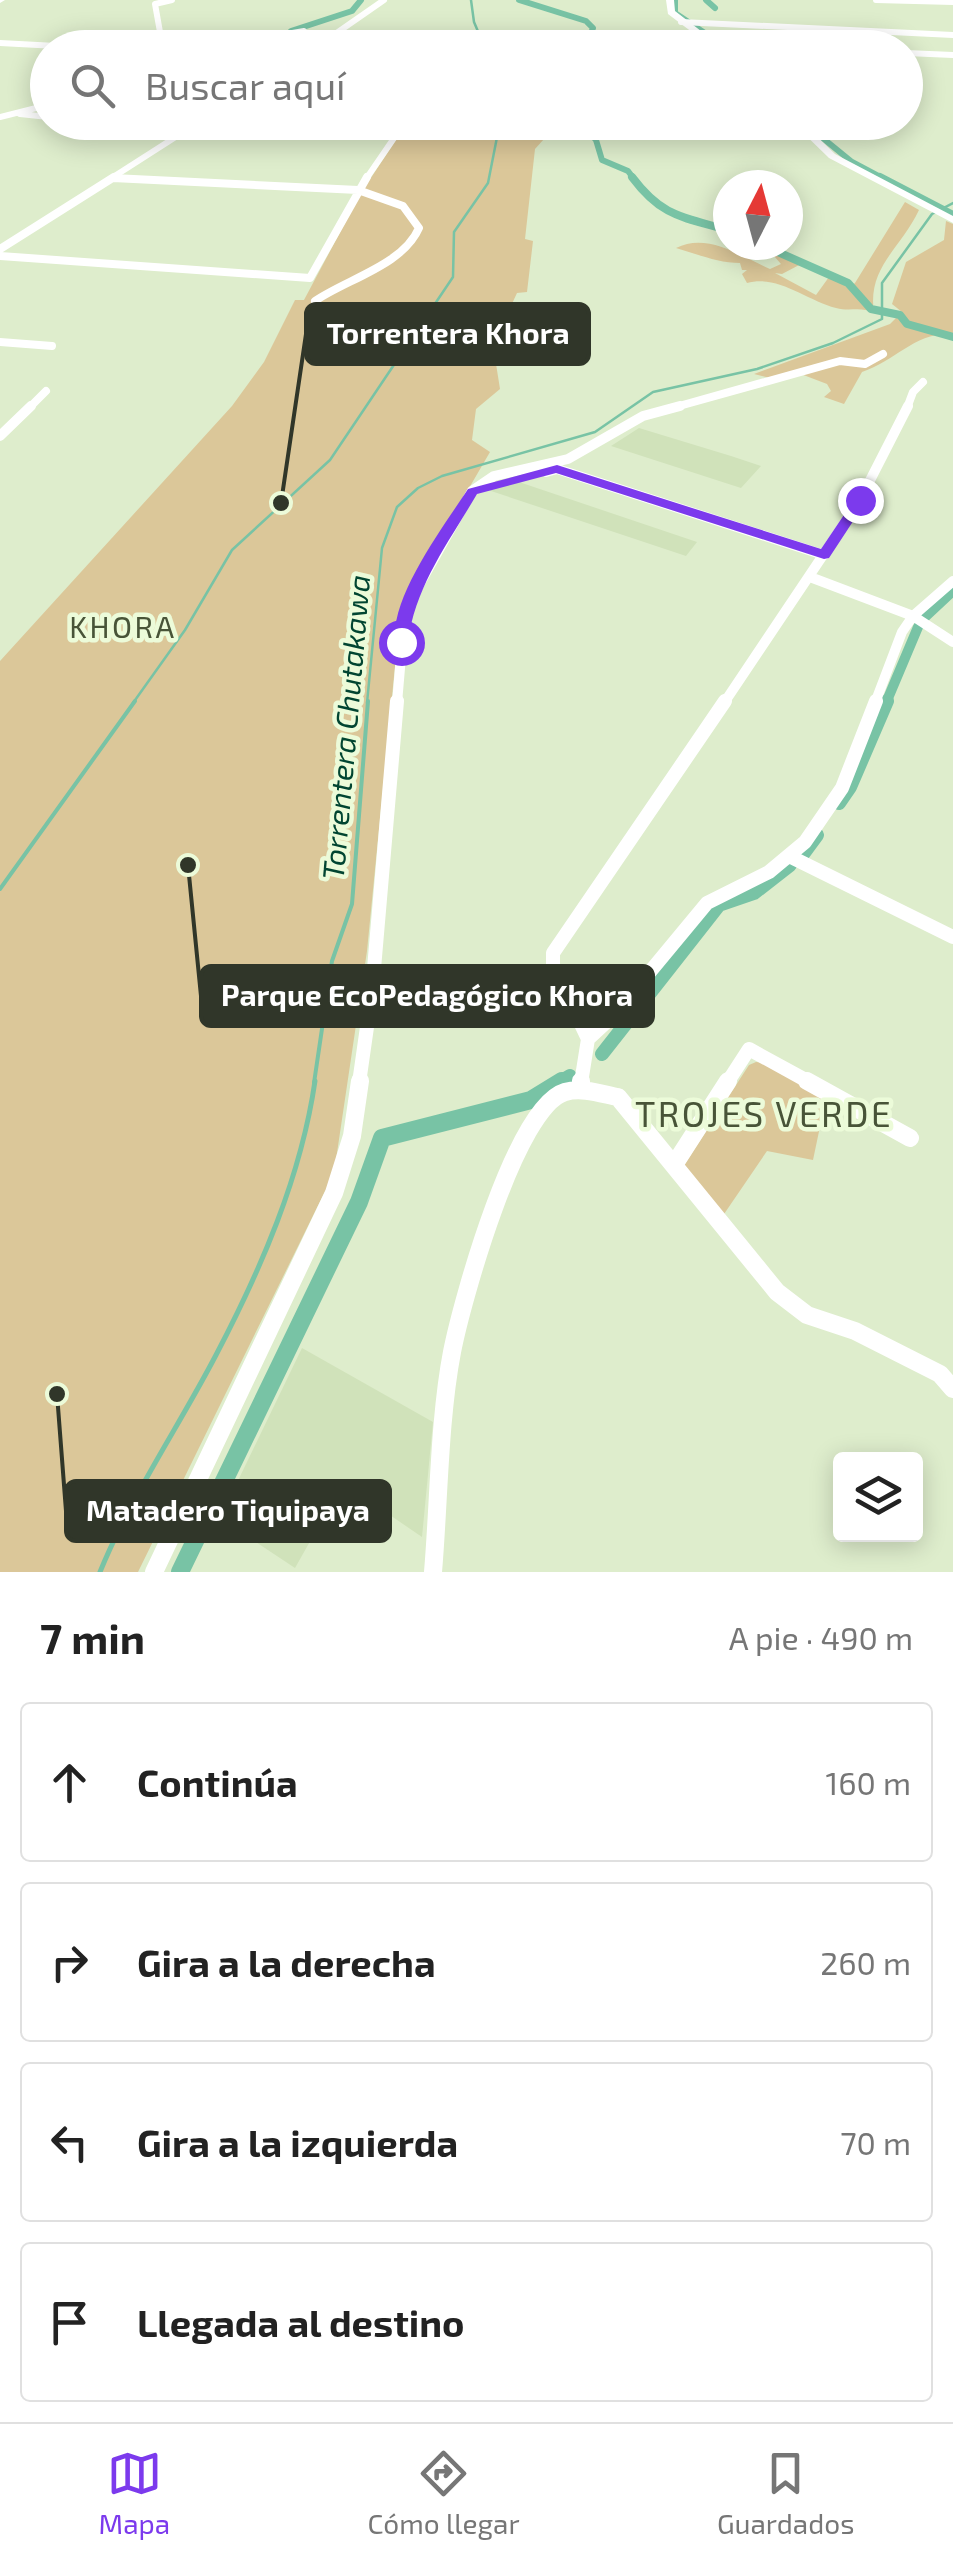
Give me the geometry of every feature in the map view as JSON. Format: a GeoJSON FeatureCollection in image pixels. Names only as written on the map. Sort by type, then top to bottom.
{"type":"FeatureCollection","features":[{"type":"Feature","properties":{"kind":"street"},"geometry":{"type":"LineString","coordinates":[[160,30],[154,4],[172,0]]}},
{"type":"Feature","properties":{"kind":"street"},"geometry":{"type":"LineString","coordinates":[[341,30],[384,0]]}},
{"type":"Feature","properties":{"kind":"street"},"geometry":{"type":"LineString","coordinates":[[670,0],[671,12],[692,30]]}},
{"type":"Feature","properties":{"kind":"street"},"geometry":{"type":"LineString","coordinates":[[876,0],[953,2]]}},
{"type":"Feature","properties":{"kind":"street"},"geometry":{"type":"LineString","coordinates":[[932,0],[953,2]]}},
{"type":"Feature","properties":{"kind":"street"},"geometry":{"type":"LineString","coordinates":[[680,22],[848,30]]}},
{"type":"Feature","properties":{"kind":"street"},"geometry":{"type":"LineString","coordinates":[[923,34],[953,35]]}},
{"type":"Feature","properties":{"kind":"street"},"geometry":{"type":"LineString","coordinates":[[0,44],[30,45]]}},
{"type":"Feature","properties":{"kind":"street"},"geometry":{"type":"LineString","coordinates":[[923,54],[953,55]]}},
{"type":"Feature","properties":{"kind":"street"},"geometry":{"type":"LineString","coordinates":[[0,117],[30,109]]}},
{"type":"Feature","properties":{"kind":"street"},"geometry":{"type":"LineString","coordinates":[[13,113],[30,114]]}},
{"type":"Feature","properties":{"kind":"street"},"geometry":{"type":"LineString","coordinates":[[0,252],[171,140]]}},
{"type":"Feature","properties":{"kind":"street"},"geometry":{"type":"LineString","coordinates":[[0,252],[310,278],[358,190],[393,140]]}},
{"type":"Feature","properties":{"kind":"street"},"geometry":{"type":"LineString","coordinates":[[815,140],[832,156],[953,220]]}},
{"type":"Feature","properties":{"kind":"street"},"geometry":{"type":"LineString","coordinates":[[113,178],[358,190],[403,206],[419,228],[418,239],[408,249],[335,285],[315,301]]}},
{"type":"Feature","properties":{"kind":"street"},"geometry":{"type":"LineString","coordinates":[[0,238],[15,239]]}},
{"type":"Feature","properties":{"kind":"street"},"geometry":{"type":"LineString","coordinates":[[0,342],[52,346]]}},
{"type":"Feature","properties":{"kind":"street"},"geometry":{"type":"LineString","coordinates":[[154,1572],[334,1194],[352,1136],[372,992],[405,610],[472,491],[494,476],[568,458],[643,416],[690,400],[840,360],[865,364],[883,354]]}},
{"type":"Feature","properties":{"kind":"street"},"geometry":{"type":"LineString","coordinates":[[580,1090],[588,1040],[553,965],[552,953],[810,577],[893,441],[913,392],[924,382]]}},
{"type":"Feature","properties":{"kind":"street"},"geometry":{"type":"LineString","coordinates":[[0,436],[46,391]]}},
{"type":"Feature","properties":{"kind":"street"},"geometry":{"type":"LineString","coordinates":[[472,491],[557,469],[824,555]]}},
{"type":"Feature","properties":{"kind":"street"},"geometry":{"type":"LineString","coordinates":[[810,577],[913,616],[953,642]]}},
{"type":"Feature","properties":{"kind":"street"},"geometry":{"type":"LineString","coordinates":[[588,1040],[616,1014],[707,903],[769,872],[805,842],[842,788],[902,632],[913,616],[953,581]]}},
{"type":"Feature","properties":{"kind":"street"},"geometry":{"type":"LineString","coordinates":[[789,856],[953,938]]}},
{"type":"Feature","properties":{"kind":"street"},"geometry":{"type":"LineString","coordinates":[[674,1164],[749,1048],[910,1138]]}},
{"type":"Feature","properties":{"kind":"street"},"geometry":{"type":"LineString","coordinates":[[433,1572],[452,1353],[478,1254],[534,1115],[562,1092],[580,1090],[618,1098],[777,1292],[808,1315],[856,1331],[940,1374],[953,1389]]}},
{"type":"Feature","properties":{"kind":"shaded area"},"geometry":{"type":"Polygon","coordinates":[[[396,140],[543,140],[535,149],[525,239],[533,241],[527,292],[517,293],[502,325],[490,326],[500,389],[476,409],[472,440],[490,452],[401,605],[367,951],[334,1173],[138,1572],[0,1572],[0,661],[232,406],[264,362],[295,300],[304,300],[361,193],[396,140]]]}},
{"type":"Feature","properties":{"kind":"shaded area"},"geometry":{"type":"Polygon","coordinates":[[[905,202],[919,210],[880,271],[873,297],[874,313],[836,308],[769,282],[747,283],[742,274],[747,270],[742,270],[740,263],[716,260],[752,260],[770,269],[781,264],[778,260],[792,260],[801,264],[782,274],[775,273],[816,295],[829,277],[849,288],[905,202]]]}},
{"type":"Feature","properties":{"kind":"shaded area"},"geometry":{"type":"Polygon","coordinates":[[[946,221],[953,224],[953,334],[928,337],[862,372],[844,404],[824,397],[831,391],[827,384],[793,371],[770,378],[754,374],[890,324],[902,312],[892,304],[906,262],[944,240],[946,221]]]}},
{"type":"Feature","properties":{"kind":"shaded area"},"geometry":{"type":"Polygon","coordinates":[[[688,244],[712,244],[713,259],[676,248],[688,244]]]}},
{"type":"Feature","properties":{"kind":"shaded area"},"geometry":{"type":"Polygon","coordinates":[[[639,428],[761,466],[741,488],[611,446],[639,428]]]}},
{"type":"Feature","properties":{"kind":"shaded area"},"geometry":{"type":"Polygon","coordinates":[[[519,482],[697,542],[686,556],[488,490],[519,482]]]}},
{"type":"Feature","properties":{"kind":"shaded area"},"geometry":{"type":"Polygon","coordinates":[[[766,1063],[826,1098],[813,1160],[767,1151],[722,1217],[683,1167],[749,1065],[766,1063]]]}},
{"type":"Feature","properties":{"kind":"shaded area"},"geometry":{"type":"Polygon","coordinates":[[[302,1348],[433,1422],[422,1537],[343,1483],[295,1568],[220,1518],[302,1348]]]}},
{"type":"Feature","properties":{"kind":"waterway"},"geometry":{"type":"LineString","coordinates":[[294,30],[352,11],[361,0]]}},
{"type":"Feature","properties":{"kind":"waterway"},"geometry":{"type":"LineString","coordinates":[[471,0],[477,30]]}},
{"type":"Feature","properties":{"kind":"waterway"},"geometry":{"type":"LineString","coordinates":[[519,0],[586,21],[592,30]]}},
{"type":"Feature","properties":{"kind":"waterway"},"geometry":{"type":"LineString","coordinates":[[675,0],[675,13],[700,30]]}},
{"type":"Feature","properties":{"kind":"waterway"},"geometry":{"type":"LineString","coordinates":[[706,0],[715,8]]}},
{"type":"Feature","properties":{"kind":"waterway"},"geometry":{"type":"LineString","coordinates":[[133,703],[185,630],[232,550],[330,460],[453,277],[454,232],[488,183],[496,140]]}},
{"type":"Feature","properties":{"kind":"waterway"},"geometry":{"type":"LineString","coordinates":[[596,140],[602,160],[628,171],[634,179]]}},
{"type":"Feature","properties":{"kind":"waterway"},"geometry":{"type":"LineString","coordinates":[[825,140],[852,162],[884,179]]}},
{"type":"Feature","properties":{"kind":"waterway"},"geometry":{"type":"LineString","coordinates":[[632,177],[663,208],[713,226]]}},
{"type":"Feature","properties":{"kind":"waterway"},"geometry":{"type":"LineString","coordinates":[[880,177],[953,215]]}},
{"type":"Feature","properties":{"kind":"waterway","name":"Torrentera Chutakawa"},"geometry":{"type":"LineString","coordinates":[[367,703],[382,548],[397,507],[418,488],[442,476],[595,432],[653,392],[757,369],[833,343],[882,319],[882,283],[932,214],[953,203]]}},
{"type":"Feature","properties":{"kind":"waterway"},"geometry":{"type":"LineString","coordinates":[[796,260],[848,283],[871,309],[900,315],[907,324],[953,337]]}},
{"type":"Feature","properties":{"kind":"waterway"},"geometry":{"type":"LineString","coordinates":[[925,617],[953,591]]}},
{"type":"Feature","properties":{"kind":"waterway"},"geometry":{"type":"LineString","coordinates":[[886,703],[918,627]]}},
{"type":"Feature","properties":{"kind":"waterway"},"geometry":{"type":"LineString","coordinates":[[0,889],[135,701]]}},
{"type":"Feature","properties":{"kind":"waterway","name":"Torrentera Chutakawa"},"geometry":{"type":"LineString","coordinates":[[314,1083],[332,961],[352,904],[368,701]]}},
{"type":"Feature","properties":{"kind":"waterway"},"geometry":{"type":"LineString","coordinates":[[839,803],[850,787],[887,701]]}},
{"type":"Feature","properties":{"kind":"waterway"},"geometry":{"type":"LineString","coordinates":[[803,854],[817,835]]}},
{"type":"Feature","properties":{"kind":"waterway"},"geometry":{"type":"LineString","coordinates":[[602,1054],[719,905],[754,893],[790,865]]}},
{"type":"Feature","properties":{"kind":"waterway"},"geometry":{"type":"LineString","coordinates":[[558,1083],[570,1076]]}},
{"type":"Feature","properties":{"kind":"waterway","name":"Torrentera Chutakawa"},"geometry":{"type":"LineString","coordinates":[[100,1572],[140,1489],[216,1355],[263,1256],[300,1152],[315,1081]]}},
{"type":"Feature","properties":{"kind":"waterway"},"geometry":{"type":"LineString","coordinates":[[180,1572],[359,1202],[382,1138],[531,1100],[562,1081]]}},
{"type":"Feature","properties":{"kind":"place","name":"Torrentera Khora"},"geometry":{"type":"Point","coordinates":[281,503]}},
{"type":"Feature","properties":{"kind":"place","name":"Parque EcoPedagógico Khora"},"geometry":{"type":"Point","coordinates":[188,865]}},
{"type":"Feature","properties":{"kind":"place","name":"Matadero Tiquipaya"},"geometry":{"type":"Point","coordinates":[57,1394]}},
{"type":"Feature","properties":{"kind":"district","name":"KHORA"},"geometry":{"type":"Point","coordinates":[123,626]}},
{"type":"Feature","properties":{"kind":"district","name":"TROJES VERDE"},"geometry":{"type":"Point","coordinates":[764,1113]}},
{"type":"Feature","properties":{"kind":"route"},"geometry":{"type":"LineString","coordinates":[[401,642],[405,610],[413,590],[472,491],[557,469],[824,555],[860,500]]}}]}
